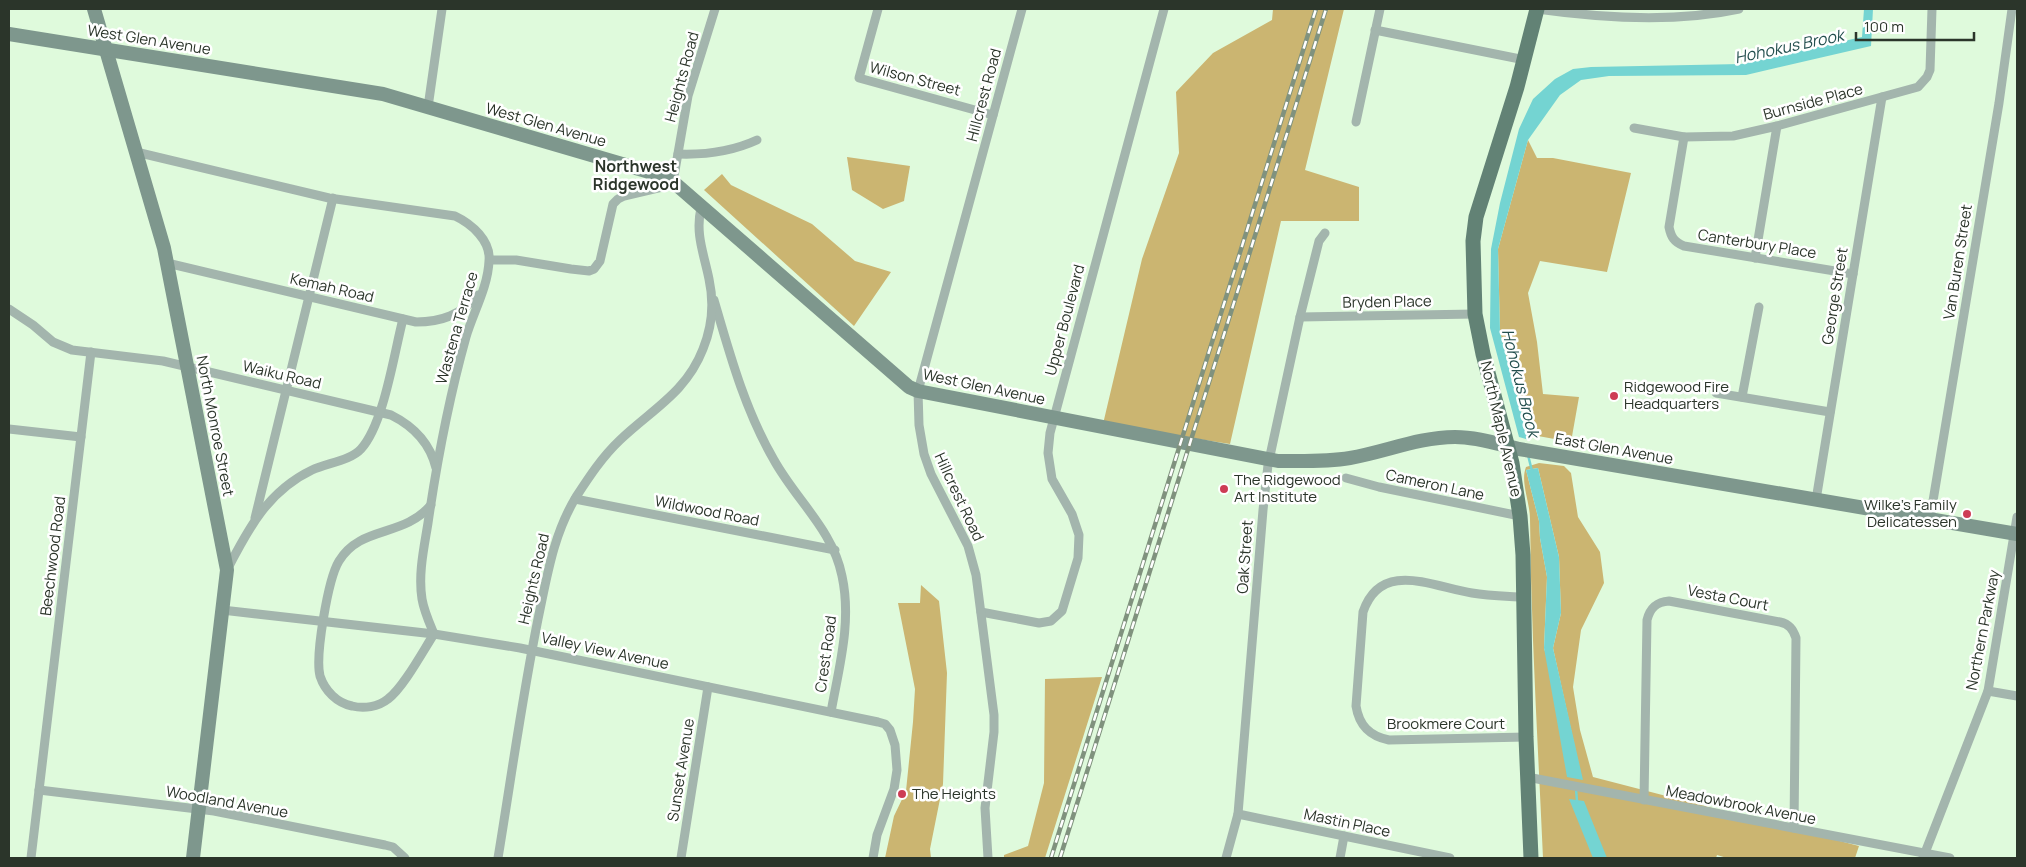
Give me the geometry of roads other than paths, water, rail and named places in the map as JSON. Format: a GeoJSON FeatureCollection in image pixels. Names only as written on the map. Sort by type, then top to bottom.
{"type":"FeatureCollection","features":[{"type":"Feature","properties":{"kind":"main road","name":"North Maple Avenue"},"geometry":{"type":"LineString","coordinates":[[1531,858],[1520,516],[1513,448],[1483,354],[1475,314],[1473,241],[1476,217],[1525,60],[1537,9]]}},
{"type":"Feature","properties":{"kind":"street","name":"North Monroe Street"},"geometry":{"type":"LineString","coordinates":[[94,9],[167,263],[227,570],[193,858]]}},
{"type":"Feature","properties":{"kind":"street"},"geometry":{"type":"LineString","coordinates":[[428,108],[442,9]]}},
{"type":"Feature","properties":{"kind":"street","name":"Heights Road"},"geometry":{"type":"LineString","coordinates":[[674,183],[688,96],[715,9]]}},
{"type":"Feature","properties":{"kind":"street","name":"Wilson Street"},"geometry":{"type":"LineString","coordinates":[[878,9],[859,78],[993,115]]}},
{"type":"Feature","properties":{"kind":"street","name":"Hillcrest Road"},"geometry":{"type":"LineString","coordinates":[[988,858],[985,808],[994,732],[994,715],[976,575],[968,546],[933,480],[924,454],[919,425],[918,391],[1022,9]]}},
{"type":"Feature","properties":{"kind":"street","name":"Upper Boulevard"},"geometry":{"type":"LineString","coordinates":[[981,612],[1040,623],[1051,621],[1062,611],[1078,558],[1079,547],[1076,524],[1058,491],[1049,466],[1048,453],[1053,418],[1164,9]]}},
{"type":"Feature","properties":{"kind":"street"},"geometry":{"type":"LineString","coordinates":[[1356,122],[1380,9]]}},
{"type":"Feature","properties":{"kind":"street"},"geometry":{"type":"LineString","coordinates":[[1537,9],[1685,16],[1739,9]]}},
{"type":"Feature","properties":{"kind":"street","name":"Burnside Place"},"geometry":{"type":"LineString","coordinates":[[1634,128],[1684,137],[1733,136],[1778,126],[1918,87],[1927,77],[1930,70],[1932,9]]}},
{"type":"Feature","properties":{"kind":"street","name":"Van Buren Street"},"geometry":{"type":"LineString","coordinates":[[1930,519],[1999,103],[2012,9]]}},
{"type":"Feature","properties":{"kind":"street"},"geometry":{"type":"LineString","coordinates":[[1375,30],[1525,60]]}},
{"type":"Feature","properties":{"kind":"street","name":"West Glen Avenue"},"geometry":{"type":"LineString","coordinates":[[9,34],[383,94],[660,174],[674,183],[909,387],[918,391],[1176,442]]}},
{"type":"Feature","properties":{"kind":"street","name":"George Street"},"geometry":{"type":"LineString","coordinates":[[1816,500],[1882,97]]}},
{"type":"Feature","properties":{"kind":"street"},"geometry":{"type":"LineString","coordinates":[[1755,258],[1778,126]]}},
{"type":"Feature","properties":{"kind":"street","name":"Canterbury Place"},"geometry":{"type":"LineString","coordinates":[[1684,137],[1669,227],[1673,239],[1684,246],[1853,274]]}},
{"type":"Feature","properties":{"kind":"street"},"geometry":{"type":"LineString","coordinates":[[678,154],[700,155],[715,153],[757,140]]}},
{"type":"Feature","properties":{"kind":"street","name":"Wastena Terrace"},"geometry":{"type":"LineString","coordinates":[[136,152],[333,198],[455,216],[472,226],[484,242],[490,260],[460,359],[431,505],[421,577],[424,611],[434,634]]}},
{"type":"Feature","properties":{"kind":"street"},"geometry":{"type":"LineString","coordinates":[[490,260],[516,260],[589,271],[594,269],[600,262],[610,211],[618,199],[674,183]]}},
{"type":"Feature","properties":{"kind":"street"},"geometry":{"type":"LineString","coordinates":[[255,518],[333,198]]}},
{"type":"Feature","properties":{"kind":"street","name":"Heights Road"},"geometry":{"type":"LineString","coordinates":[[498,858],[532,650],[553,550],[562,525],[575,499],[591,474],[612,448],[668,400],[689,376],[700,356],[708,334],[710,287],[699,242],[698,228],[702,208]]}},
{"type":"Feature","properties":{"kind":"street","name":"Oak Street"},"geometry":{"type":"LineString","coordinates":[[1226,858],[1238,814],[1263,510],[1269,459],[1300,317],[1319,241],[1325,233]]}},
{"type":"Feature","properties":{"kind":"street","name":"Kemah Road"},"geometry":{"type":"LineString","coordinates":[[167,263],[403,319],[428,322],[450,317],[470,305],[482,291]]}},
{"type":"Feature","properties":{"kind":"street","name":"Crest Road"},"geometry":{"type":"LineString","coordinates":[[710,287],[737,379],[756,427],[788,483],[823,529],[835,550],[842,575],[846,618],[831,712],[885,724],[893,738],[898,770],[873,858]]}},
{"type":"Feature","properties":{"kind":"street"},"geometry":{"type":"LineString","coordinates":[[1742,397],[1759,307]]}},
{"type":"Feature","properties":{"kind":"street"},"geometry":{"type":"LineString","coordinates":[[9,309],[33,325],[53,342],[72,350],[91,352]]}},
{"type":"Feature","properties":{"kind":"street","name":"Bryden Place"},"geometry":{"type":"LineString","coordinates":[[1300,317],[1475,314]]}},
{"type":"Feature","properties":{"kind":"street"},"geometry":{"type":"LineString","coordinates":[[227,570],[255,518],[281,490],[296,479],[317,468],[359,451],[368,440],[379,412],[403,319]]}},
{"type":"Feature","properties":{"kind":"street","name":"Waiku Road"},"geometry":{"type":"LineString","coordinates":[[91,352],[163,361],[379,412],[403,421],[419,435],[432,455],[437,472]]}},
{"type":"Feature","properties":{"kind":"street","name":"Beechwood Road"},"geometry":{"type":"LineString","coordinates":[[31,858],[91,352]]}},
{"type":"Feature","properties":{"kind":"street"},"geometry":{"type":"LineString","coordinates":[[1716,393],[1830,412]]}},
{"type":"Feature","properties":{"kind":"street"},"geometry":{"type":"LineString","coordinates":[[9,429],[81,437]]}},
{"type":"Feature","properties":{"kind":"street","name":"East Glen Avenue"},"geometry":{"type":"LineString","coordinates":[[1176,442],[1269,459],[1314,462],[1350,458],[1407,444],[1455,437],[2016,534]]}},
{"type":"Feature","properties":{"kind":"street","name":"Cameron Lane"},"geometry":{"type":"LineString","coordinates":[[1346,478],[1379,487],[1520,516]]}},
{"type":"Feature","properties":{"kind":"street","name":"Wildwood Road"},"geometry":{"type":"LineString","coordinates":[[575,499],[835,550]]}},
{"type":"Feature","properties":{"kind":"street"},"geometry":{"type":"LineString","coordinates":[[431,505],[419,517],[409,523],[366,537],[348,550],[340,559],[331,580],[324,622],[319,656],[321,678],[335,698],[351,706],[360,708],[378,705],[394,694],[434,634]]}},
{"type":"Feature","properties":{"kind":"street","name":"Northern Parkway"},"geometry":{"type":"LineString","coordinates":[[1924,856],[1988,691],[2016,534],[2017,516]]}},
{"type":"Feature","properties":{"kind":"street","name":"Brookmere Court"},"geometry":{"type":"LineString","coordinates":[[1522,597],[1479,594],[1404,579],[1386,583],[1378,588],[1366,602],[1363,612],[1356,706],[1357,714],[1366,730],[1373,735],[1389,740],[1526,737]]}},
{"type":"Feature","properties":{"kind":"street","name":"Vesta Court"},"geometry":{"type":"LineString","coordinates":[[1644,800],[1647,620],[1652,608],[1663,601],[1669,601],[1780,622],[1790,626],[1794,631],[1796,638],[1794,828]]}},
{"type":"Feature","properties":{"kind":"street","name":"Valley View Avenue"},"geometry":{"type":"LineString","coordinates":[[222,610],[434,634],[532,650],[831,712]]}},
{"type":"Feature","properties":{"kind":"street","name":"Sunset Avenue"},"geometry":{"type":"LineString","coordinates":[[681,858],[708,687]]}},
{"type":"Feature","properties":{"kind":"street"},"geometry":{"type":"LineString","coordinates":[[1988,691],[2017,696]]}},
{"type":"Feature","properties":{"kind":"street","name":"Meadowbrook Avenue"},"geometry":{"type":"LineString","coordinates":[[1527,778],[1794,828],[1924,856],[1950,858]]}},
{"type":"Feature","properties":{"kind":"street","name":"Woodland Avenue"},"geometry":{"type":"LineString","coordinates":[[39,790],[198,809],[385,845],[393,847],[405,858]]}},
{"type":"Feature","properties":{"kind":"street","name":"Mastin Place"},"geometry":{"type":"LineString","coordinates":[[1238,814],[1450,858]]}},
{"type":"Feature","properties":{"kind":"street"},"geometry":{"type":"LineString","coordinates":[[1340,858],[1344,836]]}},
{"type":"Feature","properties":{"kind":"water"},"geometry":{"type":"Polygon","coordinates":[[[1864,9],[1873,9],[1871,46],[1746,75],[1609,76],[1581,80],[1560,95],[1528,140],[1498,249],[1500,332],[1529,440],[1519,437],[1490,328],[1491,249],[1500,203],[1519,129],[1533,99],[1555,79],[1573,69],[1741,64],[1862,37],[1864,9]]]}},
{"type":"Feature","properties":{"kind":"water","name":"Hohokus Brook"},"geometry":{"type":"Polygon","coordinates":[[[1538,468],[1559,557],[1561,613],[1553,648],[1583,780],[1567,777],[1544,648],[1547,577],[1539,521],[1526,470],[1538,468]]]}},
{"type":"Feature","properties":{"kind":"water"},"geometry":{"type":"Polygon","coordinates":[[[1569,799],[1584,801],[1607,858],[1593,858],[1569,799]]]}},
{"type":"Feature","properties":{"kind":"waterway","name":"Hohokus Brook"},"geometry":{"type":"LineString","coordinates":[[1528,455],[1532,471]]}},
{"type":"Feature","properties":{"kind":"waterway","name":"Hohokus Brook"},"geometry":{"type":"LineString","coordinates":[[1576,789],[1577,801]]}},
{"type":"Feature","properties":{"kind":"railway"},"geometry":{"type":"LineString","coordinates":[[1051,858],[1316,9]]}},
{"type":"Feature","properties":{"kind":"railway"},"geometry":{"type":"LineString","coordinates":[[1060,858],[1326,9]]}},
{"type":"Feature","properties":{"kind":"place","name":"Ridgewood Fire Headquarters"},"geometry":{"type":"Point","coordinates":[1614,396]}},
{"type":"Feature","properties":{"kind":"place","name":"The Ridgewood Art Institute"},"geometry":{"type":"Point","coordinates":[1224,489]}},
{"type":"Feature","properties":{"kind":"place","name":"Wilke's Family Delicatessen"},"geometry":{"type":"Point","coordinates":[1967,514]}},
{"type":"Feature","properties":{"kind":"place","name":"The Heights"},"geometry":{"type":"Point","coordinates":[902,794]}},
{"type":"Feature","properties":{"kind":"district","name":"Northwest Ridgewood"},"geometry":{"type":"Point","coordinates":[636,175]}}]}
